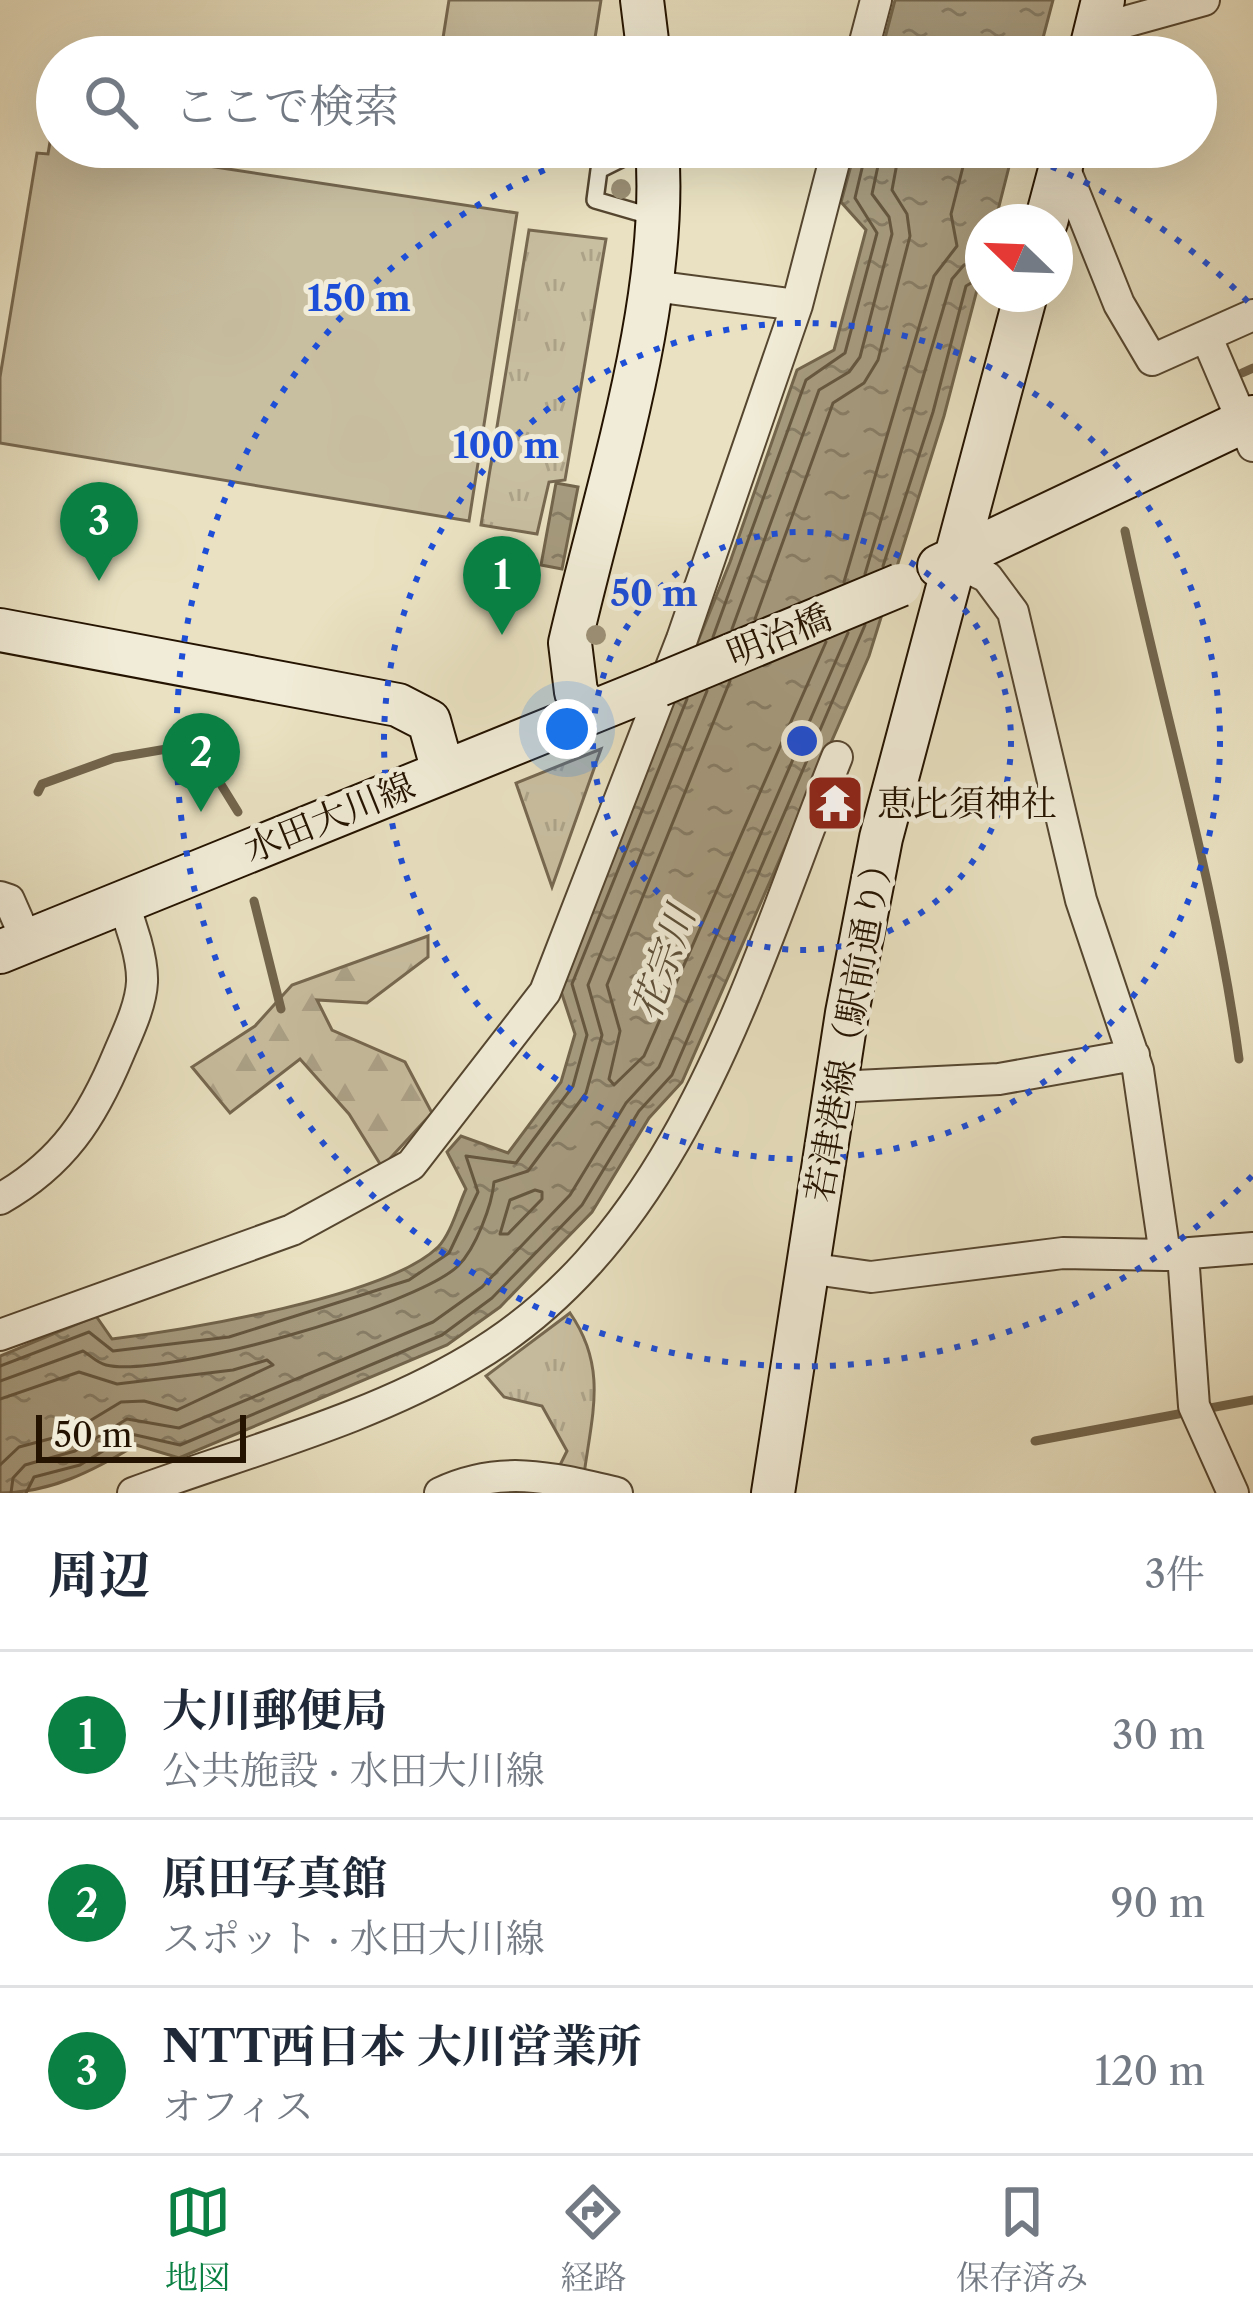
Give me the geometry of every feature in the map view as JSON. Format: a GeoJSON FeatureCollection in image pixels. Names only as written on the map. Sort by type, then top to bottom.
{"type":"FeatureCollection","features":[{"type":"Feature","properties":{"kind":"main road"},"geometry":{"type":"LineString","coordinates":[[642,0],[646,36]]}},
{"type":"Feature","properties":{"kind":"main road"},"geometry":{"type":"LineString","coordinates":[[587,710],[576,692],[570,644],[653,286],[660,218],[658,168]]}},
{"type":"Feature","properties":{"kind":"main road"},"geometry":{"type":"LineString","coordinates":[[1051,204],[1061,168]]}},
{"type":"Feature","properties":{"kind":"main road","name":"若津港線（駅前通り）"},"geometry":{"type":"LineString","coordinates":[[773,1493],[836,1087],[881,838],[1021,312]]}},
{"type":"Feature","properties":{"kind":"main road"},"geometry":{"type":"LineString","coordinates":[[952,560],[1250,428]]}},
{"type":"Feature","properties":{"kind":"main road","name":"明治橋"},"geometry":{"type":"LineString","coordinates":[[658,685],[952,560]]}},
{"type":"Feature","properties":{"kind":"main road"},"geometry":{"type":"LineString","coordinates":[[0,630],[398,705],[429,722],[443,771]]}},
{"type":"Feature","properties":{"kind":"main road","name":"水田大川線"},"geometry":{"type":"LineString","coordinates":[[13,946],[658,685]]}},
{"type":"Feature","properties":{"kind":"street"},"geometry":{"type":"LineString","coordinates":[[867,36],[876,0]]}},
{"type":"Feature","properties":{"kind":"street"},"geometry":{"type":"LineString","coordinates":[[1101,7],[1121,23],[1204,0]]}},
{"type":"Feature","properties":{"kind":"street"},"geometry":{"type":"LineString","coordinates":[[0,1335],[292,1230],[411,1165],[545,992],[682,639],[797,305],[833,168]]}},
{"type":"Feature","properties":{"kind":"street"},"geometry":{"type":"LineString","coordinates":[[1069,168],[1119,304],[1152,360],[1253,315]]}},
{"type":"Feature","properties":{"kind":"street"},"geometry":{"type":"LineString","coordinates":[[653,286],[797,305]]}},
{"type":"Feature","properties":{"kind":"street"},"geometry":{"type":"LineString","coordinates":[[1207,338],[1250,428]]}},
{"type":"Feature","properties":{"kind":"street"},"geometry":{"type":"LineString","coordinates":[[952,560],[987,578],[1013,612],[1081,900],[1134,1055],[1174,1255],[1196,1412],[1233,1493]]}},
{"type":"Feature","properties":{"kind":"street"},"geometry":{"type":"LineString","coordinates":[[133,1493],[378,1403],[471,1360],[533,1315],[596,1251],[656,1174],[696,1106],[838,758]]}},
{"type":"Feature","properties":{"kind":"street"},"geometry":{"type":"LineString","coordinates":[[0,897],[9,900],[13,946]]}},
{"type":"Feature","properties":{"kind":"street"},"geometry":{"type":"LineString","coordinates":[[0,1199],[36,1179],[68,1149],[94,1113],[130,1028],[142,982],[122,902]]}},
{"type":"Feature","properties":{"kind":"street"},"geometry":{"type":"LineString","coordinates":[[836,1087],[999,1078],[1134,1055]]}},
{"type":"Feature","properties":{"kind":"street"},"geometry":{"type":"LineString","coordinates":[[807,1268],[871,1277],[1063,1253],[1174,1255],[1253,1248]]}},
{"type":"Feature","properties":{"kind":"street"},"geometry":{"type":"LineString","coordinates":[[440,1493],[469,1479],[528,1473],[616,1493]]}},
{"type":"Feature","properties":{"kind":"lane"},"geometry":{"type":"LineString","coordinates":[[602,168],[598,170],[596,200],[660,218]]}},
{"type":"Feature","properties":{"kind":"green space"},"geometry":{"type":"Polygon","coordinates":[[[449,0],[601,0],[595,36],[443,36],[449,0]]]}},
{"type":"Feature","properties":{"kind":"green space"},"geometry":{"type":"Polygon","coordinates":[[[36,159],[36,168],[221,168],[517,213],[469,521],[0,443],[0,377],[36,159]]]}},
{"type":"Feature","properties":{"kind":"green space"},"geometry":{"type":"Polygon","coordinates":[[[529,230],[606,239],[565,480],[549,482],[537,534],[481,525],[529,230]]]}},
{"type":"Feature","properties":{"kind":"green space"},"geometry":{"type":"Polygon","coordinates":[[[601,749],[552,887],[516,783],[601,749]]]}},
{"type":"Feature","properties":{"kind":"green space"},"geometry":{"type":"Polygon","coordinates":[[[428,936],[428,957],[367,1003],[317,1000],[332,1030],[405,1062],[432,1113],[382,1167],[349,1114],[300,1059],[230,1113],[192,1067],[255,1026],[292,985],[428,936]]]}},
{"type":"Feature","properties":{"kind":"green space"},"geometry":{"type":"Polygon","coordinates":[[[570,1313],[590,1354],[593,1374],[593,1415],[583,1482],[556,1473],[567,1451],[542,1406],[504,1397],[486,1376],[570,1313]]]}},
{"type":"Feature","properties":{"kind":"water"},"geometry":{"type":"Polygon","coordinates":[[[895,0],[1053,0],[1044,36],[886,36],[895,0]]]}},
{"type":"Feature","properties":{"kind":"water","name":"花宗川"},"geometry":{"type":"Polygon","coordinates":[[[850,168],[1009,168],[1000,204],[965,204],[965,312],[971,312],[869,656],[682,1082],[649,1118],[592,1212],[500,1307],[447,1345],[179,1458],[136,1445],[71,1479],[0,1493],[0,1356],[96,1316],[112,1339],[187,1328],[332,1296],[412,1265],[443,1241],[466,1189],[447,1152],[461,1136],[508,1153],[561,1082],[575,1034],[559,985],[730,562],[797,370],[834,350],[866,230],[841,202],[850,168]]]}},
{"type":"Feature","properties":{"kind":"water"},"geometry":{"type":"Polygon","coordinates":[[[556,483],[578,487],[562,569],[541,565],[556,483]]]}},
{"type":"Feature","properties":{"kind":"waterway"},"geometry":{"type":"LineString","coordinates":[[1242,373],[1253,368]]}},
{"type":"Feature","properties":{"kind":"waterway"},"geometry":{"type":"LineString","coordinates":[[1125,531],[1202,860],[1239,1059]]}},
{"type":"Feature","properties":{"kind":"waterway"},"geometry":{"type":"LineString","coordinates":[[38,792],[42,784],[114,758],[184,746],[209,765],[238,812]]}},
{"type":"Feature","properties":{"kind":"waterway"},"geometry":{"type":"LineString","coordinates":[[254,901],[281,1009]]}},
{"type":"Feature","properties":{"kind":"waterway"},"geometry":{"type":"LineString","coordinates":[[1035,1441],[1253,1400]]}},
{"type":"Feature","properties":{"kind":"place","name":"NTT西日本 大川営業所"},"geometry":{"type":"Point","coordinates":[99,581]}},
{"type":"Feature","properties":{"kind":"place","name":"大川郵便局"},"geometry":{"type":"Point","coordinates":[502,635]}},
{"type":"Feature","properties":{"kind":"place","name":"恵比須神社"},"geometry":{"type":"Point","coordinates":[835,803]}},
{"type":"Feature","properties":{"kind":"place","name":"原田写真館"},"geometry":{"type":"Point","coordinates":[201,812]}}]}
